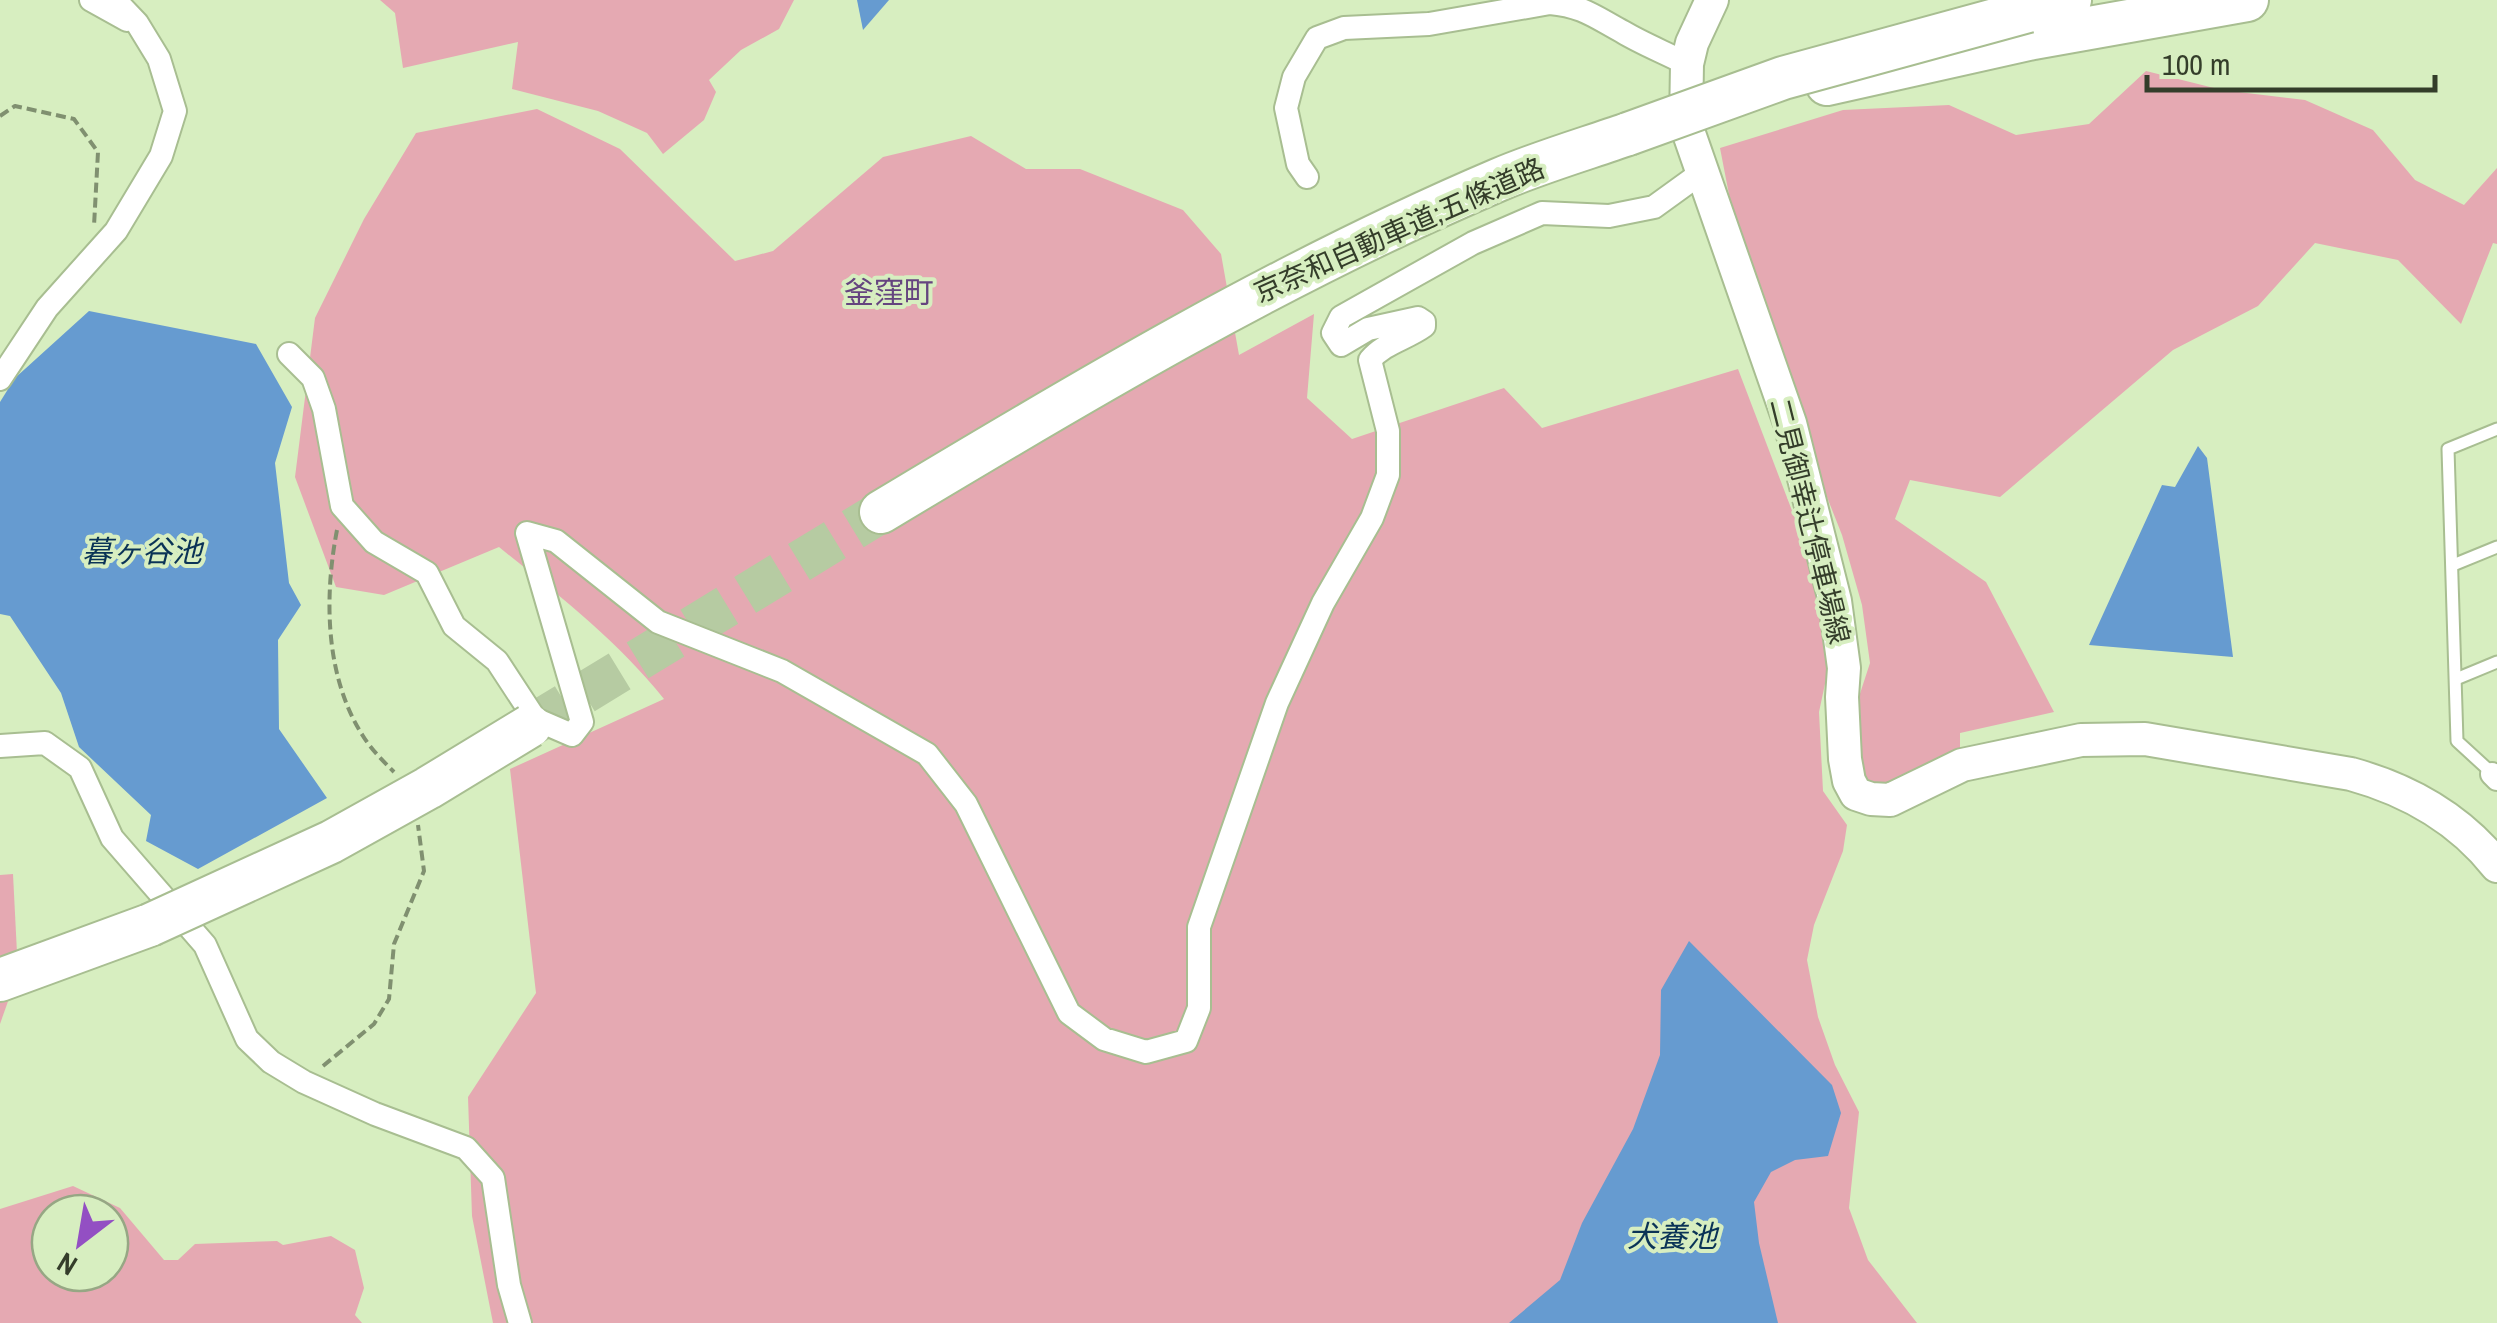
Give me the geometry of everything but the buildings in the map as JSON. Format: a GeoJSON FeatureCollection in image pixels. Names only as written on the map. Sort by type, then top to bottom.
{"type":"FeatureCollection","features":[{"type":"Feature","properties":{"kind":"highway"},"geometry":{"type":"LineString","coordinates":[[1644,128],[1710,92],[1968,0]]}},
{"type":"Feature","properties":{"kind":"highway","name":"京奈和自動車道;五條道路"},"geometry":{"type":"LineString","coordinates":[[882,512],[1124,368],[1295,273],[1501,178],[1783,78],[2030,24],[2070,0]]}},
{"type":"Feature","properties":{"kind":"highway"},"geometry":{"type":"LineString","coordinates":[[2030,24],[2247,0]]}},
{"type":"Feature","properties":{"kind":"highway"},"geometry":{"type":"LineString","coordinates":[[0,980],[150,925],[331,842],[530,726]]}},
{"type":"Feature","properties":{"kind":"main road","name":"二見御幸辻停車場線"},"geometry":{"type":"LineString","coordinates":[[1712,0],[1687,64],[1686,125],[1790,423],[1835,601],[1844,668],[1845,759],[1848,782],[1856,794],[1890,800],[1962,765],[2049,744],[2145,739],[2385,783],[2448,818],[2497,866]]}},
{"type":"Feature","properties":{"kind":"street"},"geometry":{"type":"LineString","coordinates":[[91,0],[139,26]]}},
{"type":"Feature","properties":{"kind":"street"},"geometry":{"type":"LineString","coordinates":[[0,380],[47,308],[116,231],[161,156],[175,111],[159,59],[139,26],[115,0]]}},
{"type":"Feature","properties":{"kind":"street"},"geometry":{"type":"LineString","coordinates":[[1306,177],[1298,164],[1286,108],[1294,78],[1317,38],[1344,28],[1429,24],[1550,2],[1570,4],[1687,64]]}},
{"type":"Feature","properties":{"kind":"street"},"geometry":{"type":"LineString","coordinates":[[289,354],[312,378],[324,409],[342,506],[374,542],[427,574],[454,626],[497,661],[535,718],[572,735],[582,722],[527,533],[556,540],[658,622],[782,671],[926,754],[966,804],[1069,1013],[1104,1039],[1146,1052],[1186,1042],[1199,1008],[1199,927],[1278,703],[1323,603],[1372,518],[1388,474],[1388,431],[1370,360],[1380,348],[1416,333],[1424,322],[1418,318],[1368,329],[1341,344],[1333,333],[1340,317],[1472,243],[1542,213],[1609,216],[1654,206],[1700,173]]}},
{"type":"Feature","properties":{"kind":"street"},"geometry":{"type":"LineString","coordinates":[[0,746],[45,743],[80,768],[112,838],[206,944],[247,1039],[271,1062],[304,1082],[375,1114],[466,1148],[493,1178],[520,1323]]}},
{"type":"Feature","properties":{"kind":"lane"},"geometry":{"type":"LineString","coordinates":[[2495,775],[2458,741],[2448,449],[2497,429]]}},
{"type":"Feature","properties":{"kind":"lane"},"geometry":{"type":"LineString","coordinates":[[2453,566],[2497,547]]}},
{"type":"Feature","properties":{"kind":"lane"},"geometry":{"type":"LineString","coordinates":[[2456,679],[2497,662]]}},
{"type":"Feature","properties":{"kind":"path"},"geometry":{"type":"LineString","coordinates":[[0,116],[14,106],[74,119],[98,152],[93,217],[97,250]]}},
{"type":"Feature","properties":{"kind":"shaded area"},"geometry":{"type":"Polygon","coordinates":[[[380,0],[794,0],[779,29],[741,50],[709,80],[716,92],[704,120],[663,154],[647,133],[598,111],[512,89],[518,42],[403,68],[395,13],[380,0]]]}},
{"type":"Feature","properties":{"kind":"shaded area"},"geometry":{"type":"Polygon","coordinates":[[[2146,71],[2222,90],[2305,100],[2373,130],[2415,180],[2464,205],[2497,168],[2497,244],[2493,243],[2461,324],[2398,260],[2315,243],[2258,306],[2173,350],[2000,497],[1910,480],[1895,519],[1986,582],[2054,712],[1960,733],[1960,754],[1914,783],[1860,790],[1853,715],[1870,663],[1862,605],[1842,535],[1745,277],[1720,148],[1843,110],[1949,105],[2016,135],[2089,124],[2146,71]]]}},
{"type":"Feature","properties":{"kind":"shaded area"},"geometry":{"type":"Polygon","coordinates":[[[537,109],[620,149],[735,261],[773,251],[883,157],[971,136],[1026,169],[1080,169],[1183,210],[1221,254],[1239,355],[1314,314],[1307,398],[1352,439],[1504,388],[1542,428],[1738,369],[1828,605],[1832,651],[1819,712],[1823,791],[1847,825],[1843,851],[1814,925],[1807,960],[1818,1017],[1835,1065],[1859,1112],[1849,1208],[1868,1260],[1917,1323],[493,1323],[472,1216],[468,1097],[536,993],[510,769],[664,699],[606,637],[499,547],[384,595],[336,587],[295,477],[315,318],[364,219],[416,133],[537,109]]]}},
{"type":"Feature","properties":{"kind":"shaded area"},"geometry":{"type":"Polygon","coordinates":[[[13,874],[18,973],[0,1024],[0,875],[13,874]]]}},
{"type":"Feature","properties":{"kind":"shaded area"},"geometry":{"type":"Polygon","coordinates":[[[73,1186],[88,1193],[51,1193],[73,1186]]]}},
{"type":"Feature","properties":{"kind":"shaded area"},"geometry":{"type":"Polygon","coordinates":[[[30,1200],[30,1293],[130,1293],[130,1220],[164,1260],[178,1260],[195,1244],[277,1241],[283,1245],[331,1236],[355,1250],[364,1288],[355,1315],[362,1323],[0,1323],[0,1209],[30,1200]]]}},
{"type":"Feature","properties":{"kind":"water"},"geometry":{"type":"Polygon","coordinates":[[[857,0],[889,0],[863,30],[857,0]]]}},
{"type":"Feature","properties":{"kind":"water","name":"暮ヶ谷池"},"geometry":{"type":"Polygon","coordinates":[[[89,311],[256,344],[292,407],[275,463],[289,583],[301,605],[278,640],[279,729],[327,798],[198,869],[146,841],[151,815],[79,747],[61,693],[10,616],[0,614],[0,402],[15,378],[89,311]]]}},
{"type":"Feature","properties":{"kind":"water"},"geometry":{"type":"Polygon","coordinates":[[[2198,446],[2207,458],[2233,657],[2089,645],[2162,485],[2175,487],[2198,446]]]}},
{"type":"Feature","properties":{"kind":"water","name":"犬養池"},"geometry":{"type":"Polygon","coordinates":[[[1689,941],[1832,1085],[1841,1113],[1828,1156],[1795,1160],[1771,1172],[1754,1202],[1759,1243],[1778,1323],[1509,1323],[1560,1280],[1582,1223],[1633,1129],[1660,1055],[1661,990],[1689,941]]]}},
{"type":"Feature","properties":{"kind":"tunnel"},"geometry":{"type":"LineString","coordinates":[[530,726],[881,512]]}},
{"type":"Feature","properties":{"kind":"district","name":"釜窪町"},"geometry":{"type":"Point","coordinates":[889,292]}}]}
